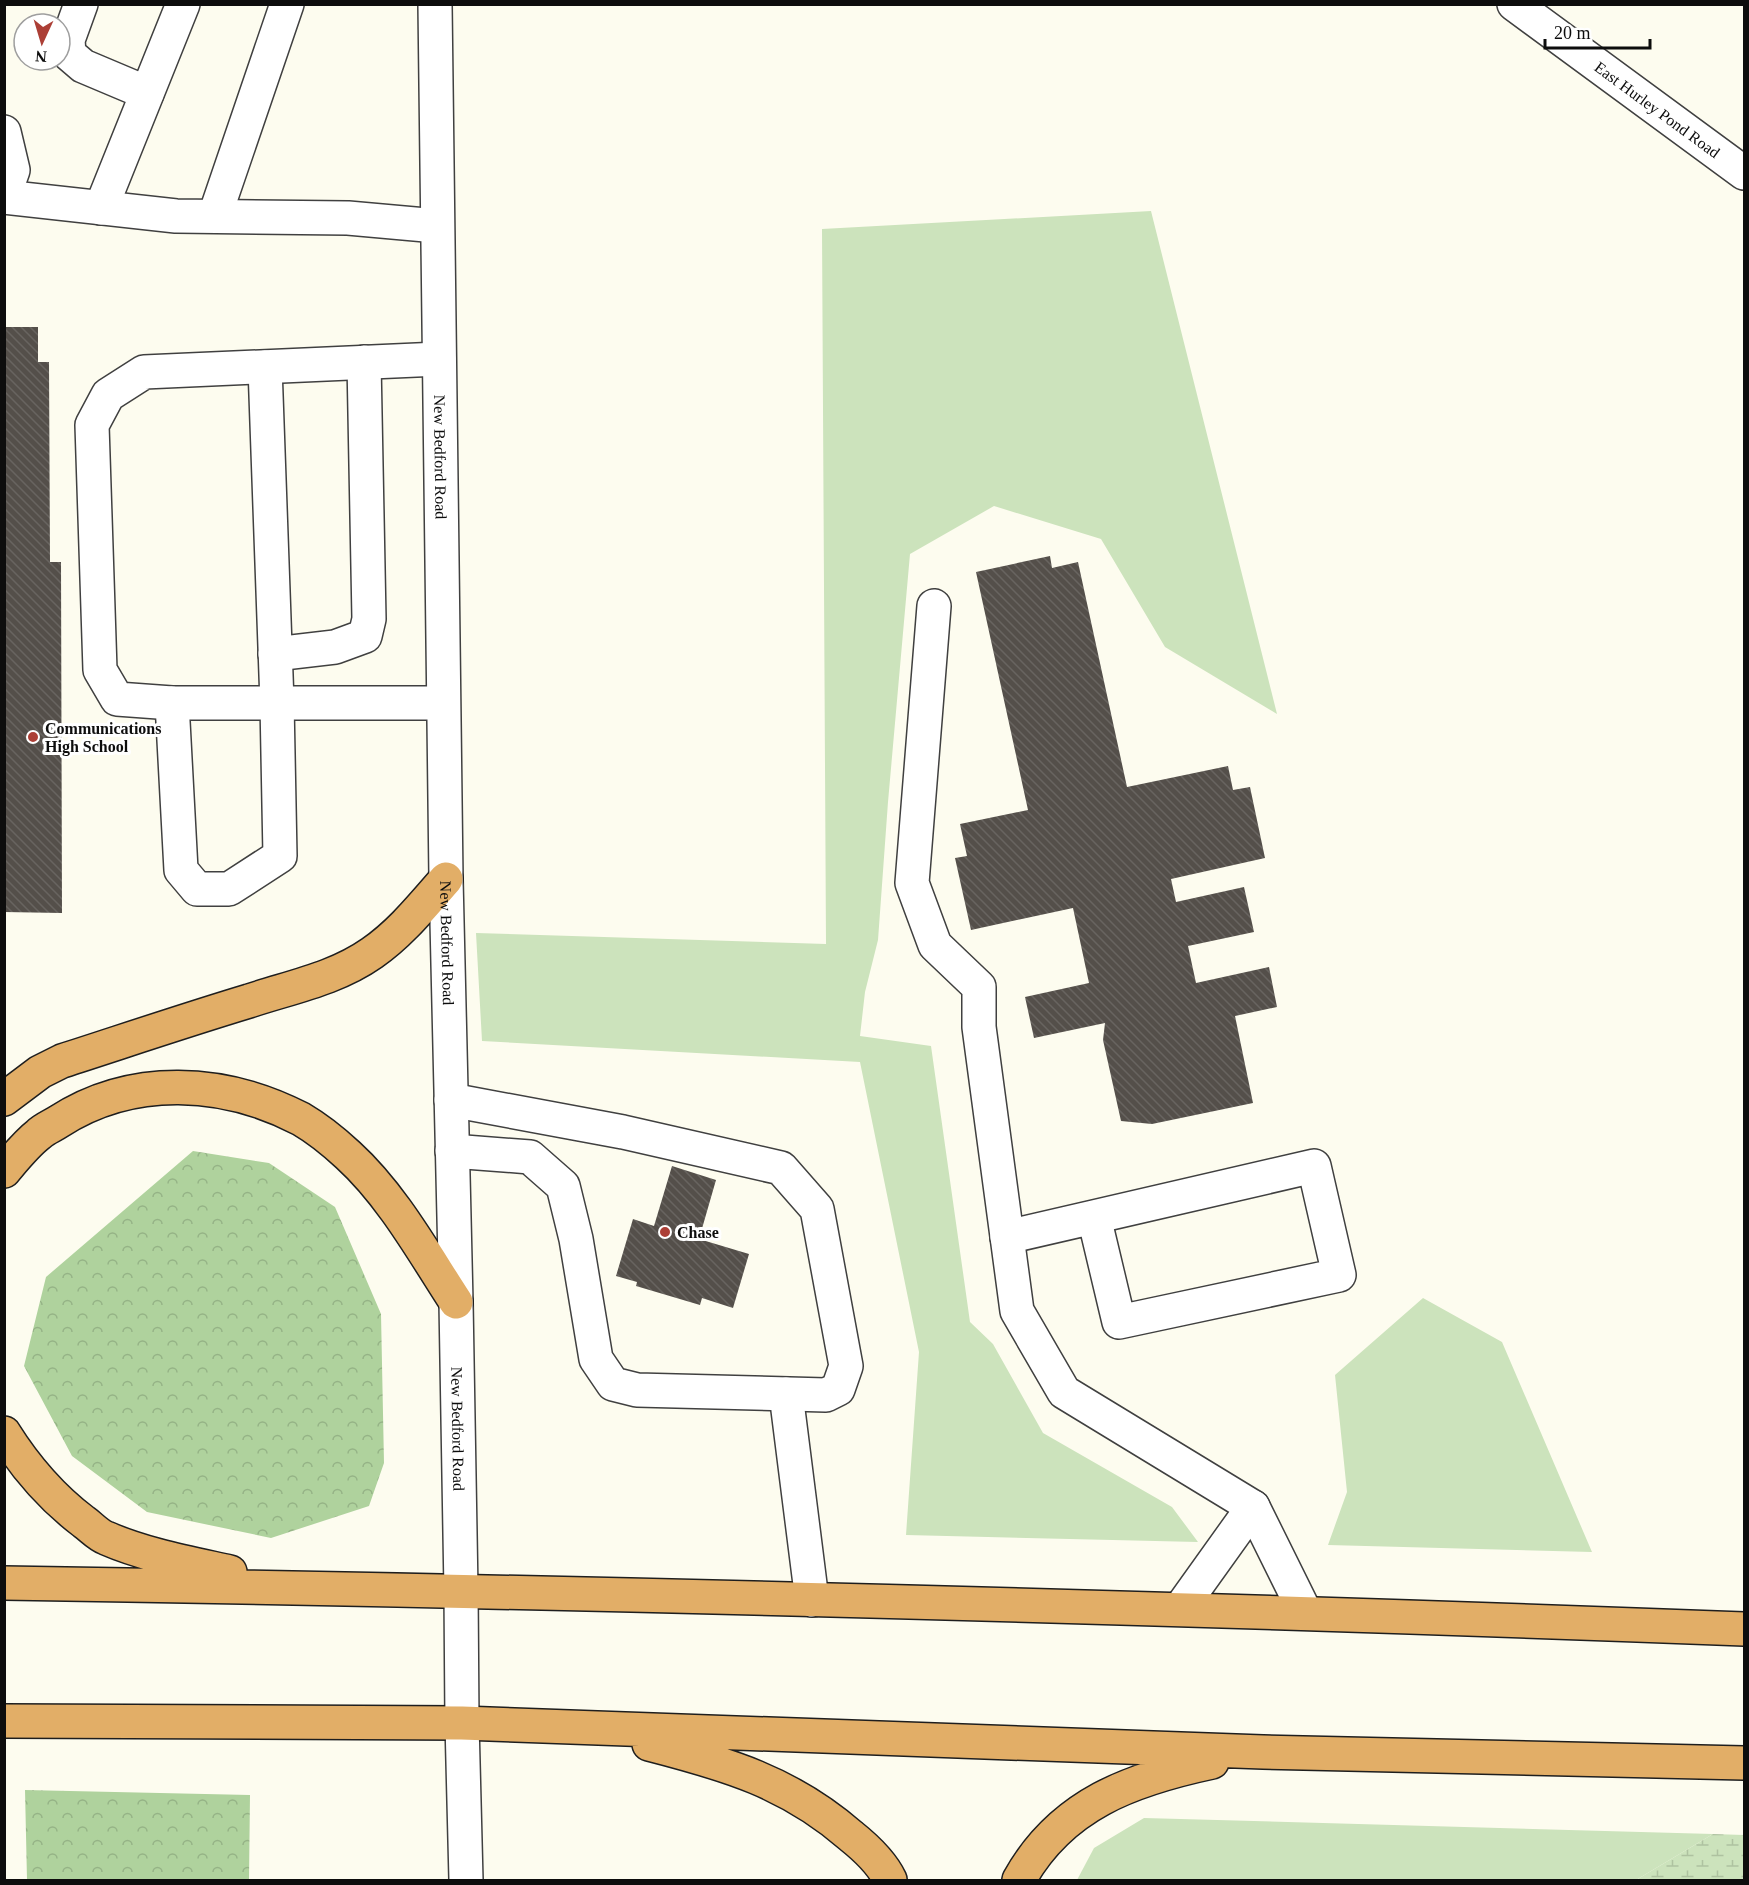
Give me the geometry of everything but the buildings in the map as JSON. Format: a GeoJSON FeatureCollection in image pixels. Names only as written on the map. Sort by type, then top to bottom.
{"type":"FeatureCollection","features":[{"type":"Feature","properties":{"kind":"highway"},"geometry":{"type":"LineString","coordinates":[[4,1099],[40,1072],[62,1061],[252,999],[312,983],[346,969],[372,953],[401,930],[446,879]]}},
{"type":"Feature","properties":{"kind":"highway"},"geometry":{"type":"LineString","coordinates":[[4,1171],[39,1134],[75,1110],[103,1098],[138,1089],[169,1087],[199,1089],[247,1098],[276,1107],[303,1120],[351,1157],[390,1201],[456,1302]]}},
{"type":"Feature","properties":{"kind":"highway"},"geometry":{"type":"LineString","coordinates":[[4,1433],[25,1465],[45,1488],[62,1505],[104,1538],[163,1557],[296,1587]]}},
{"type":"Feature","properties":{"kind":"highway"},"geometry":{"type":"LineString","coordinates":[[4,1583],[296,1587],[1305,1612],[1744,1629]]}},
{"type":"Feature","properties":{"kind":"highway"},"geometry":{"type":"LineString","coordinates":[[4,1721],[462,1723],[1263,1752],[1744,1763]]}},
{"type":"Feature","properties":{"kind":"highway"},"geometry":{"type":"LineString","coordinates":[[589,1728],[744,1771],[785,1790],[833,1821],[868,1850],[890,1881]]}},
{"type":"Feature","properties":{"kind":"highway"},"geometry":{"type":"LineString","coordinates":[[1019,1881],[1039,1850],[1068,1820],[1110,1793],[1178,1769],[1263,1752]]}},
{"type":"Feature","properties":{"kind":"street"},"geometry":{"type":"LineString","coordinates":[[81,4],[68,40],[69,54],[83,66],[147,93]]}},
{"type":"Feature","properties":{"kind":"street"},"geometry":{"type":"LineString","coordinates":[[100,208],[183,4]]}},
{"type":"Feature","properties":{"kind":"street"},"geometry":{"type":"LineString","coordinates":[[215,215],[287,4]]}},
{"type":"Feature","properties":{"kind":"street","name":"New Bedford Road"},"geometry":{"type":"LineString","coordinates":[[435,4],[443,703],[466,1881]]}},
{"type":"Feature","properties":{"kind":"street","name":"East Hurley Pond Road"},"geometry":{"type":"LineString","coordinates":[[1514,4],[1744,172]]}},
{"type":"Feature","properties":{"kind":"street"},"geometry":{"type":"LineString","coordinates":[[4,132],[13,170],[4,196],[176,216],[348,218],[437,226]]}},
{"type":"Feature","properties":{"kind":"street"},"geometry":{"type":"LineString","coordinates":[[439,359],[144,372],[108,395],[92,425],[100,670],[117,699],[172,703],[443,703]]}},
{"type":"Feature","properties":{"kind":"street"},"geometry":{"type":"LineString","coordinates":[[275,654],[335,647],[365,636],[369,619],[364,362]]}},
{"type":"Feature","properties":{"kind":"street"},"geometry":{"type":"LineString","coordinates":[[172,703],[181,870],[197,889],[229,889],[280,856],[265,367]]}},
{"type":"Feature","properties":{"kind":"street"},"geometry":{"type":"LineString","coordinates":[[934,606],[912,883],[935,945],[979,987],[978,1027],[1017,1311],[1064,1392],[1253,1507],[1305,1612]]}},
{"type":"Feature","properties":{"kind":"street"},"geometry":{"type":"LineString","coordinates":[[451,1100],[622,1132],[781,1168],[817,1209],[846,1366],[838,1389],[825,1395],[637,1390],[613,1384],[596,1359],[576,1239],[563,1186],[530,1157],[452,1151]]}},
{"type":"Feature","properties":{"kind":"street"},"geometry":{"type":"LineString","coordinates":[[1007,1238],[1094,1217],[1314,1166],[1339,1275],[1119,1322],[1094,1217]]}},
{"type":"Feature","properties":{"kind":"street"},"geometry":{"type":"LineString","coordinates":[[786,1394],[812,1600]]}},
{"type":"Feature","properties":{"kind":"street"},"geometry":{"type":"LineString","coordinates":[[1180,1609],[1253,1507]]}},
{"type":"Feature","properties":{"kind":"green space"},"geometry":{"type":"Polygon","coordinates":[[[1151,211],[1277,714],[1165,647],[1101,539],[994,506],[910,554],[878,940],[865,992],[860,1036],[931,1046],[970,1322],[993,1344],[1043,1433],[1172,1507],[1198,1542],[906,1535],[919,1352],[860,1062],[482,1041],[476,933],[826,944],[822,229],[1151,211]]]}},
{"type":"Feature","properties":{"kind":"green space"},"geometry":{"type":"Polygon","coordinates":[[[193,1151],[269,1163],[335,1207],[381,1314],[384,1463],[369,1506],[271,1538],[147,1512],[72,1456],[24,1366],[46,1277],[193,1151]]]}},
{"type":"Feature","properties":{"kind":"green space"},"geometry":{"type":"Polygon","coordinates":[[[1423,1298],[1502,1342],[1592,1552],[1328,1545],[1347,1492],[1335,1375],[1423,1298]]]}},
{"type":"Feature","properties":{"kind":"green space"},"geometry":{"type":"Polygon","coordinates":[[[25,1790],[250,1795],[249,1880],[27,1880],[25,1790]]]}},
{"type":"Feature","properties":{"kind":"green space"},"geometry":{"type":"Polygon","coordinates":[[[1144,1818],[1713,1834],[1636,1880],[1077,1880],[1094,1848],[1144,1818]]]}},
{"type":"Feature","properties":{"kind":"green space"},"geometry":{"type":"Polygon","coordinates":[[[1713,1834],[1744,1835],[1744,1880],[1636,1880],[1713,1834]]]}},
{"type":"Feature","properties":{"kind":"place","name":"Communications High School"},"geometry":{"type":"Point","coordinates":[33,737]}},
{"type":"Feature","properties":{"kind":"place","name":"Chase"},"geometry":{"type":"Point","coordinates":[665,1232]}}]}
